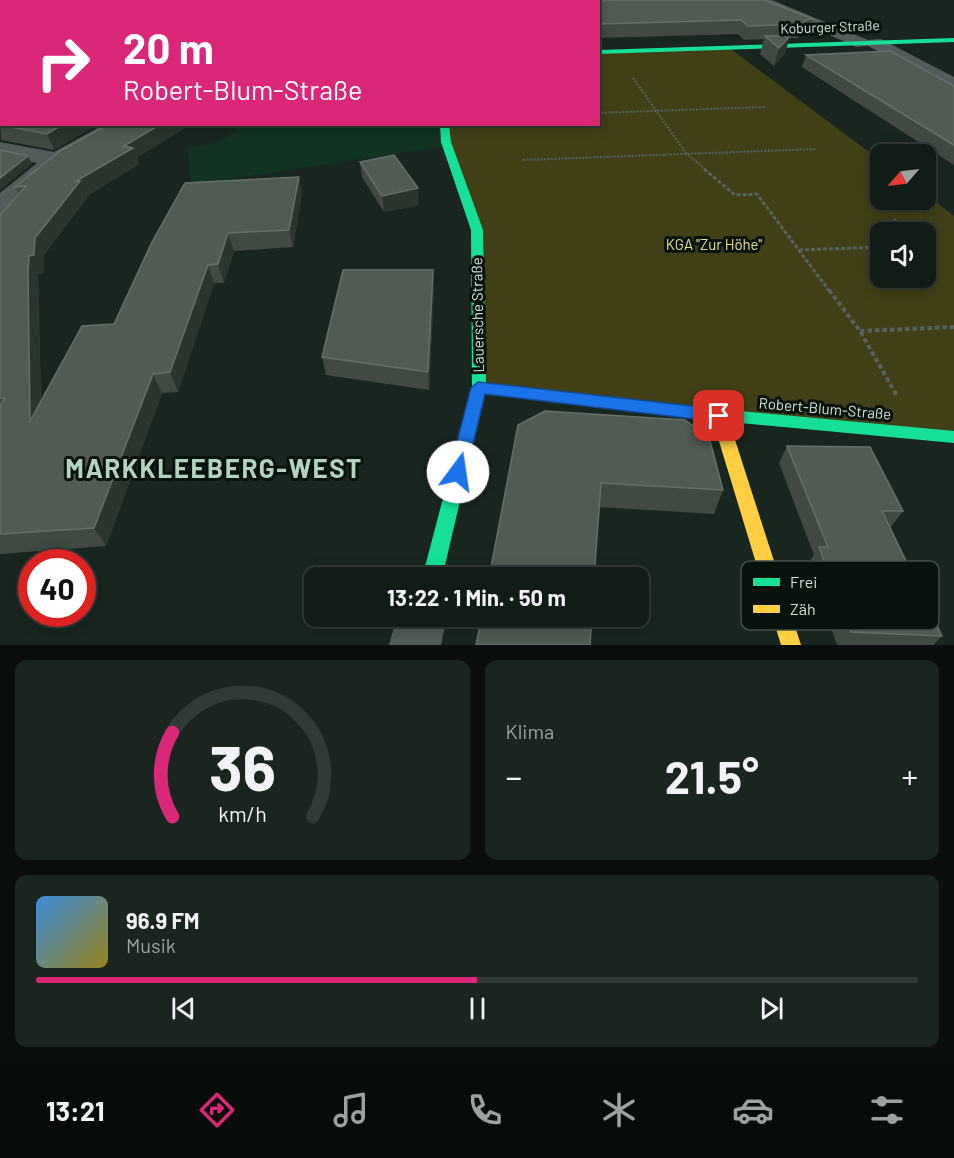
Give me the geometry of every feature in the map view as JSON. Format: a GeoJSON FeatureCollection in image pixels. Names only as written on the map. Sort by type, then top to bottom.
{"type":"FeatureCollection","features":[{"type":"Feature","properties":{"kind":"street"},"geometry":{"type":"LineString","coordinates":[[759,0],[868,43],[954,85]]}},
{"type":"Feature","properties":{"kind":"street","name":"Koburger Straße"},"geometry":{"type":"LineString","coordinates":[[600,52],[954,40]]}},
{"type":"Feature","properties":{"kind":"street"},"geometry":{"type":"LineString","coordinates":[[0,208],[21,185],[54,159],[119,126]]}},
{"type":"Feature","properties":{"kind":"street","name":"Lauersche Straße"},"geometry":{"type":"LineString","coordinates":[[435,567],[478,388],[477,230],[446,142],[444,126]]}},
{"type":"Feature","properties":{"kind":"street"},"geometry":{"type":"LineString","coordinates":[[0,149],[54,159]]}},
{"type":"Feature","properties":{"kind":"street","name":"Robert-Blum-Straße"},"geometry":{"type":"LineString","coordinates":[[478,388],[719,416],[954,437]]}},
{"type":"Feature","properties":{"kind":"street"},"geometry":{"type":"LineString","coordinates":[[719,416],[765,561]]}},
{"type":"Feature","properties":{"kind":"street"},"geometry":{"type":"LineString","coordinates":[[415,645],[419,627]]}},
{"type":"Feature","properties":{"kind":"street"},"geometry":{"type":"LineString","coordinates":[[786,630],[791,645]]}},
{"type":"Feature","properties":{"kind":"path"},"geometry":{"type":"LineString","coordinates":[[615,51],[686,153],[735,195],[757,194],[860,331],[917,434]]}},
{"type":"Feature","properties":{"kind":"path"},"geometry":{"type":"LineString","coordinates":[[600,113],[765,107]]}},
{"type":"Feature","properties":{"kind":"path"},"geometry":{"type":"LineString","coordinates":[[523,160],[816,149]]}},
{"type":"Feature","properties":{"kind":"path"},"geometry":{"type":"LineString","coordinates":[[894,219],[897,222]]}},
{"type":"Feature","properties":{"kind":"path"},"geometry":{"type":"LineString","coordinates":[[799,250],[870,247]]}},
{"type":"Feature","properties":{"kind":"path"},"geometry":{"type":"LineString","coordinates":[[860,331],[954,327]]}},
{"type":"Feature","properties":{"kind":"shaded area"},"geometry":{"type":"Polygon","coordinates":[[[228,126],[444,126],[447,146],[190,185],[188,147],[216,143],[238,130],[228,126]]]}},
{"type":"Feature","properties":{"kind":"green space","name":"KGA \"Zur Höhe\""},"geometry":{"type":"Polygon","coordinates":[[[728,47],[870,153],[870,210],[936,210],[936,202],[954,216],[954,437],[479,388],[477,230],[444,126],[600,126],[600,52],[728,47]]]}},
{"type":"Feature","properties":{"kind":"building"},"geometry":{"type":"Polygon","coordinates":[[[600,0],[764,0],[813,19],[806,20],[802,24],[748,26],[741,20],[600,24],[600,0]]]}},
{"type":"Feature","properties":{"kind":"building"},"geometry":{"type":"Polygon","coordinates":[[[765,36],[790,36],[779,48],[765,36]]]}},
{"type":"Feature","properties":{"kind":"building"},"geometry":{"type":"Polygon","coordinates":[[[890,51],[954,86],[954,145],[806,55],[890,51]]]}},
{"type":"Feature","properties":{"kind":"building"},"geometry":{"type":"Polygon","coordinates":[[[5,126],[61,126],[47,134],[5,126]]]}},
{"type":"Feature","properties":{"kind":"building"},"geometry":{"type":"Polygon","coordinates":[[[105,126],[158,126],[124,146],[133,148],[76,181],[80,181],[35,238],[34,255],[29,256],[28,273],[30,421],[82,326],[114,324],[152,242],[185,183],[299,177],[289,230],[228,233],[218,264],[208,265],[170,372],[153,374],[94,528],[0,534],[0,406],[5,398],[0,398],[0,215],[26,186],[15,187],[60,151],[105,126]]]}},
{"type":"Feature","properties":{"kind":"building"},"geometry":{"type":"Polygon","coordinates":[[[0,150],[28,156],[0,178],[0,150]]]}},
{"type":"Feature","properties":{"kind":"building"},"geometry":{"type":"Polygon","coordinates":[[[394,155],[418,188],[382,196],[360,162],[394,155]]]}},
{"type":"Feature","properties":{"kind":"building"},"geometry":{"type":"Polygon","coordinates":[[[343,270],[433,270],[428,372],[322,357],[343,270]]]}},
{"type":"Feature","properties":{"kind":"building"},"geometry":{"type":"Polygon","coordinates":[[[545,411],[685,420],[709,437],[723,490],[601,483],[595,567],[491,567],[518,425],[545,411]]]}},
{"type":"Feature","properties":{"kind":"building"},"geometry":{"type":"Polygon","coordinates":[[[787,446],[870,447],[903,511],[882,511],[906,561],[824,561],[819,547],[828,547],[787,446]]]}},
{"type":"Feature","properties":{"kind":"building"},"geometry":{"type":"Polygon","coordinates":[[[480,627],[591,627],[590,645],[476,645],[480,627]]]}},
{"type":"Feature","properties":{"kind":"building"},"geometry":{"type":"Polygon","coordinates":[[[850,630],[939,630],[942,636],[851,632],[850,630]]]}},
{"type":"Feature","properties":{"kind":"traffic: fast"},"geometry":{"type":"LineString","coordinates":[[600,52],[954,40]]}},
{"type":"Feature","properties":{"kind":"traffic: fast"},"geometry":{"type":"LineString","coordinates":[[435,567],[479,388],[477,230],[446,142],[444,126]]}},
{"type":"Feature","properties":{"kind":"traffic: fast"},"geometry":{"type":"LineString","coordinates":[[479,388],[719,415],[954,437]]}},
{"type":"Feature","properties":{"kind":"traffic: slow"},"geometry":{"type":"LineString","coordinates":[[719,415],[765,561]]}},
{"type":"Feature","properties":{"kind":"traffic: slow"},"geometry":{"type":"LineString","coordinates":[[786,630],[791,645]]}},
{"type":"Feature","properties":{"kind":"district","name":"MARKKLEEBERG-WEST"},"geometry":{"type":"Point","coordinates":[214,469]}},
{"type":"Feature","properties":{"kind":"route"},"geometry":{"type":"LineString","coordinates":[[458,472],[478,388],[719,416]]}}]}
